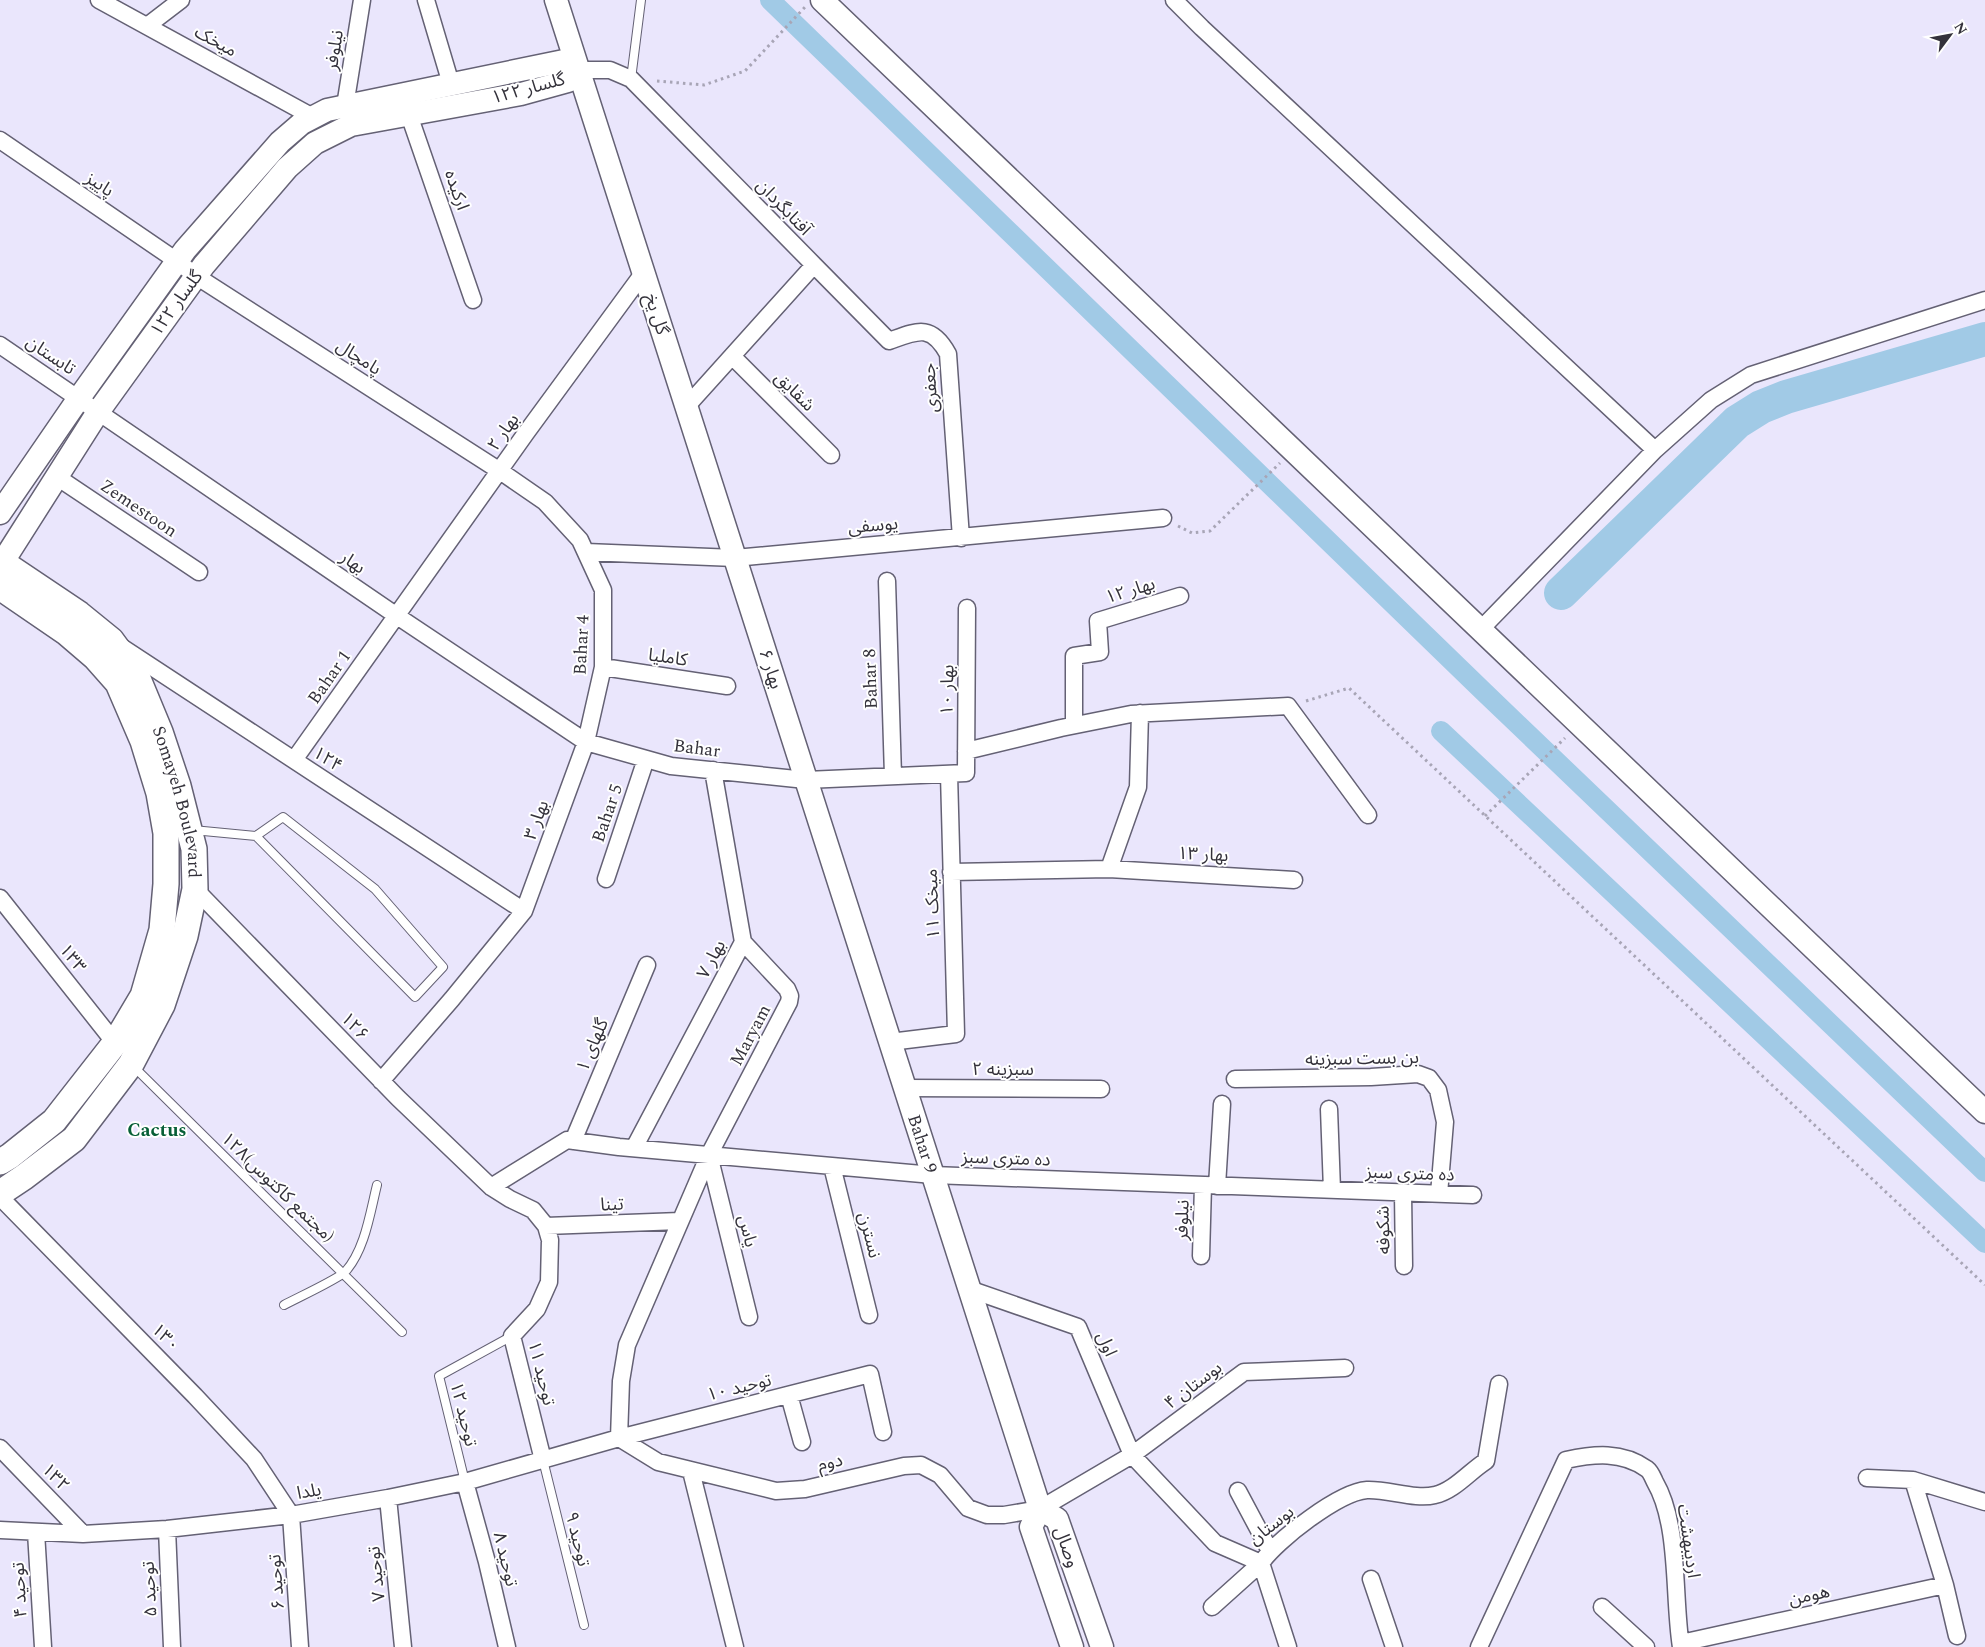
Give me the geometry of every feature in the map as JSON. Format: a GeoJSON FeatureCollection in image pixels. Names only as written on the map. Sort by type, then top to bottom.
{"type":"FeatureCollection","features":[{"type":"Feature","properties":{"kind":"main road","name":"گل یخ"},"geometry":{"type":"LineString","coordinates":[[556,0],[735,558]]}},
{"type":"Feature","properties":{"kind":"main road"},"geometry":{"type":"LineString","coordinates":[[822,0],[1985,1112]]}},
{"type":"Feature","properties":{"kind":"main road","name":"گلسار ۱۲۲"},"geometry":{"type":"LineString","coordinates":[[0,513],[176,261],[280,142],[302,123],[327,110],[345,106],[405,104],[521,94],[568,81],[579,70],[564,61],[451,84],[405,104],[350,125],[316,143],[286,168],[196,276],[98,412],[0,569]]}},
{"type":"Feature","properties":{"kind":"main road","name":"بهار ۶"},"geometry":{"type":"LineString","coordinates":[[735,558],[806,780]]}},
{"type":"Feature","properties":{"kind":"main road","name":"Somayeh Boulevard"},"geometry":{"type":"LineString","coordinates":[[0,569],[79,614],[110,640],[136,674],[160,732],[178,786],[194,848],[195,890],[185,936],[162,1005],[131,1064],[74,1139],[0,1193]]}},
{"type":"Feature","properties":{"kind":"main road","name":"Somayeh Boulevard"},"geometry":{"type":"LineString","coordinates":[[0,569],[95,657],[118,683],[143,741],[159,793],[166,833],[166,884],[162,930],[142,996],[115,1043],[54,1120],[0,1162]]}},
{"type":"Feature","properties":{"kind":"main road","name":"Bahar 9"},"geometry":{"type":"LineString","coordinates":[[806,780],[1040,1509]]}},
{"type":"Feature","properties":{"kind":"main road","name":"وصال"},"geometry":{"type":"LineString","coordinates":[[1072,1647],[1031,1526],[1040,1509],[1057,1519],[1102,1647]]}},
{"type":"Feature","properties":{"kind":"street","name":"میخک"},"geometry":{"type":"LineString","coordinates":[[99,0],[313,117]]}},
{"type":"Feature","properties":{"kind":"street"},"geometry":{"type":"LineString","coordinates":[[147,26],[181,0]]}},
{"type":"Feature","properties":{"kind":"street","name":"نیلوفر"},"geometry":{"type":"LineString","coordinates":[[345,106],[362,0]]}},
{"type":"Feature","properties":{"kind":"street"},"geometry":{"type":"LineString","coordinates":[[426,0],[451,84]]}},
{"type":"Feature","properties":{"kind":"street"},"geometry":{"type":"LineString","coordinates":[[1174,0],[1208,34],[1655,450]]}},
{"type":"Feature","properties":{"kind":"street","name":"آفتابگردان"},"geometry":{"type":"LineString","coordinates":[[579,70],[610,70],[631,79],[814,266]]}},
{"type":"Feature","properties":{"kind":"street","name":"ارکیده"},"geometry":{"type":"LineString","coordinates":[[405,104],[473,300]]}},
{"type":"Feature","properties":{"kind":"street","name":"پاییز"},"geometry":{"type":"LineString","coordinates":[[0,140],[196,276]]}},
{"type":"Feature","properties":{"kind":"street"},"geometry":{"type":"LineString","coordinates":[[686,406],[814,266]]}},
{"type":"Feature","properties":{"kind":"street","name":"جعفری"},"geometry":{"type":"LineString","coordinates":[[814,266],[889,341],[918,330],[928,332],[943,344],[948,354],[961,538]]}},
{"type":"Feature","properties":{"kind":"street","name":"بهار ۲"},"geometry":{"type":"LineString","coordinates":[[396,616],[644,272]]}},
{"type":"Feature","properties":{"kind":"street","name":"پامچال"},"geometry":{"type":"LineString","coordinates":[[196,276],[500,471],[544,502],[580,540],[586,552]]}},
{"type":"Feature","properties":{"kind":"street"},"geometry":{"type":"LineString","coordinates":[[1480,630],[1655,450],[1711,400],[1751,375],[1985,300]]}},
{"type":"Feature","properties":{"kind":"street","name":"تابستان"},"geometry":{"type":"LineString","coordinates":[[0,345],[98,412]]}},
{"type":"Feature","properties":{"kind":"street","name":"شقایق"},"geometry":{"type":"LineString","coordinates":[[732,356],[831,455]]}},
{"type":"Feature","properties":{"kind":"street","name":"بهار"},"geometry":{"type":"LineString","coordinates":[[98,412],[396,616],[586,742]]}},
{"type":"Feature","properties":{"kind":"street","name":"Zemestoon"},"geometry":{"type":"LineString","coordinates":[[57,477],[199,572]]}},
{"type":"Feature","properties":{"kind":"street","name":"یوسفی"},"geometry":{"type":"LineString","coordinates":[[586,552],[735,558],[1163,518]]}},
{"type":"Feature","properties":{"kind":"street","name":"Bahar 4"},"geometry":{"type":"LineString","coordinates":[[586,552],[604,590],[603,667],[586,742]]}},
{"type":"Feature","properties":{"kind":"street","name":"Bahar 8"},"geometry":{"type":"LineString","coordinates":[[887,581],[893,776]]}},
{"type":"Feature","properties":{"kind":"street","name":"بهار ۱۲"},"geometry":{"type":"LineString","coordinates":[[1074,725],[1074,656],[1100,652],[1098,621],[1180,596]]}},
{"type":"Feature","properties":{"kind":"street","name":"بهار ۱۰"},"geometry":{"type":"LineString","coordinates":[[966,773],[967,608]]}},
{"type":"Feature","properties":{"kind":"street","name":"Bahar 1"},"geometry":{"type":"LineString","coordinates":[[294,760],[396,616]]}},
{"type":"Feature","properties":{"kind":"street","name":"۱۲۴"},"geometry":{"type":"LineString","coordinates":[[110,640],[524,911]]}},
{"type":"Feature","properties":{"kind":"street","name":"کاملیا"},"geometry":{"type":"LineString","coordinates":[[603,667],[726,686]]}},
{"type":"Feature","properties":{"kind":"street"},"geometry":{"type":"LineString","coordinates":[[966,751],[1074,725],[1140,713],[1288,706],[1368,815]]}},
{"type":"Feature","properties":{"kind":"street"},"geometry":{"type":"LineString","coordinates":[[1110,869],[1138,787],[1140,713]]}},
{"type":"Feature","properties":{"kind":"street","name":"Bahar"},"geometry":{"type":"LineString","coordinates":[[586,742],[671,766],[806,780],[966,773]]}},
{"type":"Feature","properties":{"kind":"street","name":"بهار ۳"},"geometry":{"type":"LineString","coordinates":[[381,1081],[452,999],[524,911],[586,742]]}},
{"type":"Feature","properties":{"kind":"street","name":"Bahar 5"},"geometry":{"type":"LineString","coordinates":[[606,879],[646,759]]}},
{"type":"Feature","properties":{"kind":"street","name":"بهار ۷"},"geometry":{"type":"LineString","coordinates":[[634,1148],[743,942],[712,770]]}},
{"type":"Feature","properties":{"kind":"street","name":"میخک ۱۱"},"geometry":{"type":"LineString","coordinates":[[890,1042],[956,1034],[949,774]]}},
{"type":"Feature","properties":{"kind":"street","name":"بهار ۱۳"},"geometry":{"type":"LineString","coordinates":[[951,872],[1110,869],[1294,880]]}},
{"type":"Feature","properties":{"kind":"street","name":"۱۲۶"},"geometry":{"type":"LineString","coordinates":[[195,890],[381,1081],[491,1187]]}},
{"type":"Feature","properties":{"kind":"street","name":"۱۳۳"},"geometry":{"type":"LineString","coordinates":[[0,898],[115,1043]]}},
{"type":"Feature","properties":{"kind":"street","name":"Maryam"},"geometry":{"type":"LineString","coordinates":[[709,1155],[789,1002],[790,996],[787,989],[743,942]]}},
{"type":"Feature","properties":{"kind":"street","name":"گلهای ۱"},"geometry":{"type":"LineString","coordinates":[[573,1141],[648,965]]}},
{"type":"Feature","properties":{"kind":"street","name":"بن بست سبزینه"},"geometry":{"type":"LineString","coordinates":[[1235,1080],[1418,1074],[1429,1078],[1438,1090],[1445,1122],[1439,1194]]}},
{"type":"Feature","properties":{"kind":"street","name":"سبزینه ۲"},"geometry":{"type":"LineString","coordinates":[[905,1088],[1101,1089]]}},
{"type":"Feature","properties":{"kind":"street","name":"نیلوفر"},"geometry":{"type":"LineString","coordinates":[[1201,1256],[1222,1104]]}},
{"type":"Feature","properties":{"kind":"street"},"geometry":{"type":"LineString","coordinates":[[1330,1109],[1332,1190]]}},
{"type":"Feature","properties":{"kind":"street","name":"ده متری سبز"},"geometry":{"type":"LineString","coordinates":[[491,1187],[567,1140],[634,1148],[933,1175],[1473,1195]]}},
{"type":"Feature","properties":{"kind":"street"},"geometry":{"type":"LineString","coordinates":[[619,1438],[621,1381],[627,1345],[709,1155]]}},
{"type":"Feature","properties":{"kind":"street","name":"یاس"},"geometry":{"type":"LineString","coordinates":[[709,1155],[749,1317]]}},
{"type":"Feature","properties":{"kind":"street","name":"نسترن"},"geometry":{"type":"LineString","coordinates":[[832,1166],[869,1315]]}},
{"type":"Feature","properties":{"kind":"street"},"geometry":{"type":"LineString","coordinates":[[491,1187],[533,1210],[546,1226]]}},
{"type":"Feature","properties":{"kind":"street","name":"شکوفه"},"geometry":{"type":"LineString","coordinates":[[1403,1193],[1404,1266]]}},
{"type":"Feature","properties":{"kind":"street","name":"۱۳۰"},"geometry":{"type":"LineString","coordinates":[[0,1198],[195,1396],[254,1459],[291,1515]]}},
{"type":"Feature","properties":{"kind":"street","name":"تینا"},"geometry":{"type":"LineString","coordinates":[[546,1226],[680,1221]]}},
{"type":"Feature","properties":{"kind":"street","name":"توحید ۱۱"},"geometry":{"type":"LineString","coordinates":[[543,1460],[512,1336],[537,1310],[549,1282],[550,1240],[546,1226]]}},
{"type":"Feature","properties":{"kind":"street","name":"اول"},"geometry":{"type":"LineString","coordinates":[[969,1289],[1078,1327],[1132,1455]]}},
{"type":"Feature","properties":{"kind":"street","name":"بوستان ۴"},"geometry":{"type":"LineString","coordinates":[[1132,1455],[1244,1372],[1345,1368]]}},
{"type":"Feature","properties":{"kind":"street","name":"توحید ۱۰"},"geometry":{"type":"LineString","coordinates":[[619,1438],[870,1374],[883,1432]]}},
{"type":"Feature","properties":{"kind":"street","name":"بوستان"},"geometry":{"type":"LineString","coordinates":[[1132,1455],[1215,1543],[1266,1557],[1323,1509],[1354,1494],[1368,1490],[1435,1495],[1445,1491],[1486,1462],[1499,1384]]}},
{"type":"Feature","properties":{"kind":"street"},"geometry":{"type":"LineString","coordinates":[[789,1395],[802,1442]]}},
{"type":"Feature","properties":{"kind":"street","name":"یلدا"},"geometry":{"type":"LineString","coordinates":[[0,1530],[83,1534],[166,1529],[291,1515],[465,1482],[619,1438]]}},
{"type":"Feature","properties":{"kind":"street","name":"دوم"},"geometry":{"type":"LineString","coordinates":[[619,1438],[658,1462],[776,1491],[805,1488],[904,1466],[921,1465],[940,1475],[968,1508],[974,1511],[987,1515],[1004,1515],[1040,1509]]}},
{"type":"Feature","properties":{"kind":"street","name":"۱۳۲"},"geometry":{"type":"LineString","coordinates":[[0,1448],[83,1534]]}},
{"type":"Feature","properties":{"kind":"street","name":"اردیبهشت"},"geometry":{"type":"LineString","coordinates":[[1479,1647],[1566,1460],[1595,1454],[1623,1458],[1648,1470],[1659,1488],[1668,1510],[1681,1645]]}},
{"type":"Feature","properties":{"kind":"street"},"geometry":{"type":"LineString","coordinates":[[1040,1509],[1132,1455]]}},
{"type":"Feature","properties":{"kind":"street"},"geometry":{"type":"LineString","coordinates":[[691,1471],[735,1647]]}},
{"type":"Feature","properties":{"kind":"street"},"geometry":{"type":"LineString","coordinates":[[1867,1478],[1913,1480],[1985,1502]]}},
{"type":"Feature","properties":{"kind":"street"},"geometry":{"type":"LineString","coordinates":[[1913,1480],[1945,1585],[1957,1636]]}},
{"type":"Feature","properties":{"kind":"street","name":"توحید ۸"},"geometry":{"type":"LineString","coordinates":[[465,1482],[487,1562],[507,1647]]}},
{"type":"Feature","properties":{"kind":"street"},"geometry":{"type":"LineString","coordinates":[[1238,1491],[1266,1557],[1288,1647]]}},
{"type":"Feature","properties":{"kind":"street","name":"توحید ۷"},"geometry":{"type":"LineString","coordinates":[[388,1498],[403,1647]]}},
{"type":"Feature","properties":{"kind":"street","name":"توحید ۶"},"geometry":{"type":"LineString","coordinates":[[291,1515],[300,1647]]}},
{"type":"Feature","properties":{"kind":"street","name":"توحید ۵"},"geometry":{"type":"LineString","coordinates":[[166,1529],[172,1647]]}},
{"type":"Feature","properties":{"kind":"street","name":"توحید ۴"},"geometry":{"type":"LineString","coordinates":[[36,1532],[43,1647]]}},
{"type":"Feature","properties":{"kind":"street"},"geometry":{"type":"LineString","coordinates":[[1212,1607],[1266,1557]]}},
{"type":"Feature","properties":{"kind":"street"},"geometry":{"type":"LineString","coordinates":[[1371,1580],[1394,1647]]}},
{"type":"Feature","properties":{"kind":"street","name":"هومن"},"geometry":{"type":"LineString","coordinates":[[1681,1645],[1945,1585]]}},
{"type":"Feature","properties":{"kind":"street"},"geometry":{"type":"LineString","coordinates":[[1602,1607],[1646,1647]]}},
{"type":"Feature","properties":{"kind":"lane"},"geometry":{"type":"LineString","coordinates":[[631,79],[640,0]]}},
{"type":"Feature","properties":{"kind":"lane"},"geometry":{"type":"LineString","coordinates":[[189,830],[256,836],[415,997],[442,967],[375,890],[283,817],[256,836]]}},
{"type":"Feature","properties":{"kind":"lane","name":"۱۲۸(مجتمع کاکتوس)"},"geometry":{"type":"LineString","coordinates":[[131,1064],[402,1332]]}},
{"type":"Feature","properties":{"kind":"lane"},"geometry":{"type":"LineString","coordinates":[[284,1305],[344,1273],[354,1259],[366,1229],[377,1185]]}},
{"type":"Feature","properties":{"kind":"lane","name":"توحید ۱۲"},"geometry":{"type":"LineString","coordinates":[[465,1482],[440,1376],[512,1336]]}},
{"type":"Feature","properties":{"kind":"lane","name":"توحید ۹"},"geometry":{"type":"LineString","coordinates":[[543,1460],[584,1625]]}},
{"type":"Feature","properties":{"kind":"path"},"geometry":{"type":"LineString","coordinates":[[631,79],[704,85],[745,71],[801,11]]}},
{"type":"Feature","properties":{"kind":"path"},"geometry":{"type":"LineString","coordinates":[[1163,518],[1192,533],[1210,531],[1278,465]]}},
{"type":"Feature","properties":{"kind":"path"},"geometry":{"type":"LineString","coordinates":[[1288,706],[1349,688],[1985,1284]]}},
{"type":"Feature","properties":{"kind":"path"},"geometry":{"type":"LineString","coordinates":[[1485,816],[1563,740]]}},
{"type":"Feature","properties":{"kind":"waterway"},"geometry":{"type":"LineString","coordinates":[[770,0],[1484,692],[1985,1172]]}},
{"type":"Feature","properties":{"kind":"waterway"},"geometry":{"type":"LineString","coordinates":[[1561,593],[1737,422],[1761,407],[1786,397],[1985,339]]}},
{"type":"Feature","properties":{"kind":"waterway"},"geometry":{"type":"LineString","coordinates":[[1441,731],[1985,1243]]}},
{"type":"Feature","properties":{"kind":"district","name":"Cactus"},"geometry":{"type":"Point","coordinates":[157,1129]}}]}
